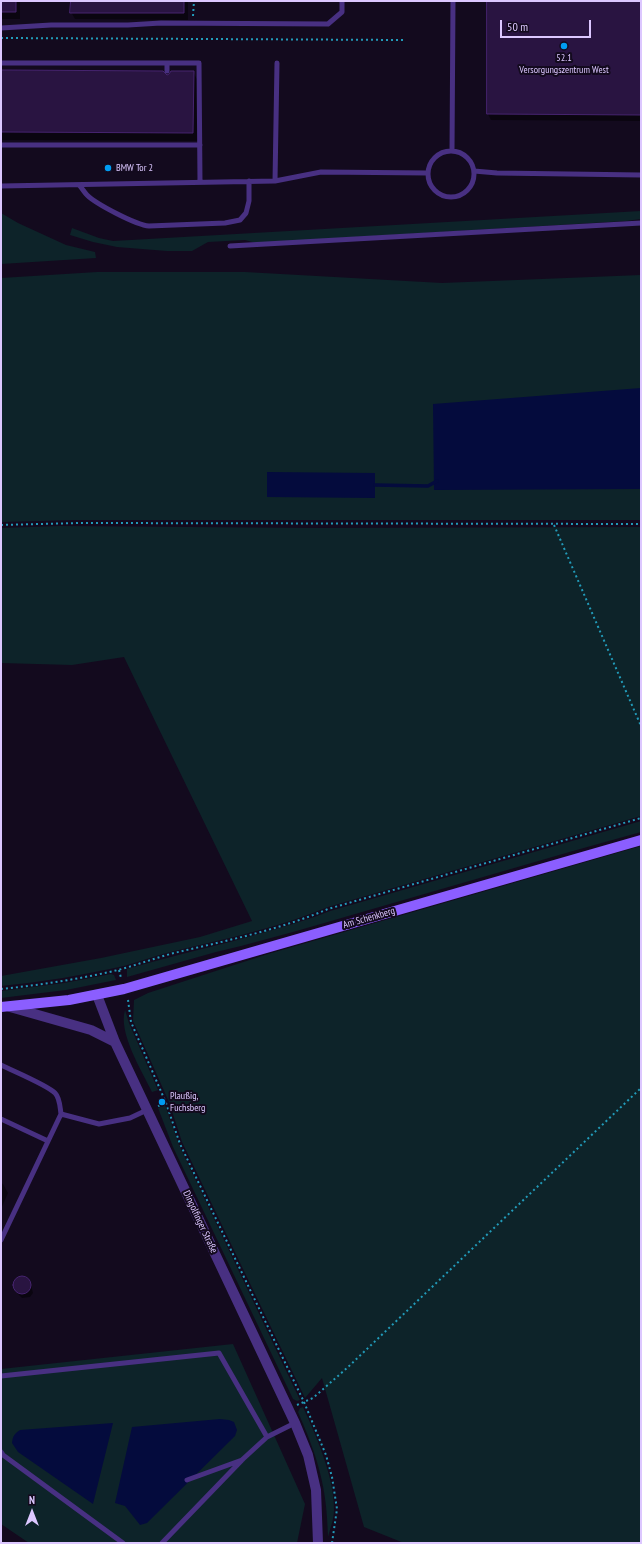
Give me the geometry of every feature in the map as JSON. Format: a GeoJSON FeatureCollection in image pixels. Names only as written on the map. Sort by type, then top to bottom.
{"type":"FeatureCollection","features":[{"type":"Feature","properties":{"kind":"main road","name":"Am Schenkberg"},"geometry":{"type":"LineString","coordinates":[[97,996],[641,840]]}},
{"type":"Feature","properties":{"kind":"main road"},"geometry":{"type":"LineString","coordinates":[[5,1007],[44,1004],[97,996]]}},
{"type":"Feature","properties":{"kind":"street","name":"Dingolfinger Straße"},"geometry":{"type":"LineString","coordinates":[[97,996],[115,1042],[295,1423],[308,1455],[316,1490],[318,1543]]}},
{"type":"Feature","properties":{"kind":"street"},"geometry":{"type":"LineString","coordinates":[[5,1007],[92,1030],[115,1042]]}},
{"type":"Feature","properties":{"kind":"lane"},"geometry":{"type":"LineString","coordinates":[[1,28],[51,25],[193,23],[328,24],[342,12],[342,1]]}},
{"type":"Feature","properties":{"kind":"lane"},"geometry":{"type":"LineString","coordinates":[[452,1],[452,151]]}},
{"type":"Feature","properties":{"kind":"lane"},"geometry":{"type":"LineString","coordinates":[[1,63],[200,63],[200,182]]}},
{"type":"Feature","properties":{"kind":"lane"},"geometry":{"type":"LineString","coordinates":[[7,63],[7,70]]}},
{"type":"Feature","properties":{"kind":"lane"},"geometry":{"type":"LineString","coordinates":[[167,63],[167,71]]}},
{"type":"Feature","properties":{"kind":"lane"},"geometry":{"type":"LineString","coordinates":[[275,181],[277,63]]}},
{"type":"Feature","properties":{"kind":"lane"},"geometry":{"type":"LineString","coordinates":[[1,145],[200,145]]}},
{"type":"Feature","properties":{"kind":"lane"},"geometry":{"type":"LineString","coordinates":[[445,151],[452,151],[457,151],[464,154],[470,160],[474,171],[472,186],[464,193],[454,198],[445,197],[434,191],[428,173],[429,164],[434,157],[445,151]]}},
{"type":"Feature","properties":{"kind":"lane"},"geometry":{"type":"LineString","coordinates":[[474,171],[497,173],[641,175]]}},
{"type":"Feature","properties":{"kind":"lane"},"geometry":{"type":"LineString","coordinates":[[1,186],[275,181],[321,172],[428,173]]}},
{"type":"Feature","properties":{"kind":"lane"},"geometry":{"type":"LineString","coordinates":[[79,185],[87,195],[110,210],[141,225],[149,226],[225,223],[240,220],[246,213],[249,202],[249,181]]}},
{"type":"Feature","properties":{"kind":"lane"},"geometry":{"type":"LineString","coordinates":[[230,246],[641,223]]}},
{"type":"Feature","properties":{"kind":"lane"},"geometry":{"type":"LineString","coordinates":[[1,1065],[47,1088],[55,1094],[60,1103],[62,1114],[1,1240]]}},
{"type":"Feature","properties":{"kind":"lane"},"geometry":{"type":"LineString","coordinates":[[62,1114],[99,1124],[130,1118],[147,1110]]}},
{"type":"Feature","properties":{"kind":"lane"},"geometry":{"type":"LineString","coordinates":[[1,1119],[48,1141]]}},
{"type":"Feature","properties":{"kind":"lane"},"geometry":{"type":"LineString","coordinates":[[1,1376],[218,1353],[267,1438]]}},
{"type":"Feature","properties":{"kind":"lane"},"geometry":{"type":"LineString","coordinates":[[162,1543],[243,1460],[267,1438],[295,1423]]}},
{"type":"Feature","properties":{"kind":"lane"},"geometry":{"type":"LineString","coordinates":[[1,1452],[3,1455],[124,1543]]}},
{"type":"Feature","properties":{"kind":"lane"},"geometry":{"type":"LineString","coordinates":[[187,1480],[243,1460]]}},
{"type":"Feature","properties":{"kind":"path"},"geometry":{"type":"LineString","coordinates":[[193,23],[194,1]]}},
{"type":"Feature","properties":{"kind":"path"},"geometry":{"type":"LineString","coordinates":[[1,38],[406,40]]}},
{"type":"Feature","properties":{"kind":"path"},"geometry":{"type":"LineString","coordinates":[[1,525],[94,523],[641,524]]}},
{"type":"Feature","properties":{"kind":"path"},"geometry":{"type":"LineString","coordinates":[[554,525],[641,726]]}},
{"type":"Feature","properties":{"kind":"path"},"geometry":{"type":"LineString","coordinates":[[1,989],[64,981],[119,970],[168,955],[313,916],[328,909],[641,818]]}},
{"type":"Feature","properties":{"kind":"path"},"geometry":{"type":"LineString","coordinates":[[119,970],[129,1004],[131,1022],[166,1103],[180,1144],[304,1402],[326,1455],[337,1510],[332,1543]]}},
{"type":"Feature","properties":{"kind":"path"},"geometry":{"type":"LineString","coordinates":[[288,1409],[314,1398],[347,1368],[641,1088]]}},
{"type":"Feature","properties":{"kind":"shaded area"},"geometry":{"type":"Polygon","coordinates":[[[641,211],[641,219],[626,221],[256,243],[245,240],[208,242],[192,251],[167,251],[117,247],[70,235],[72,228],[99,238],[113,241],[641,211]]]}},
{"type":"Feature","properties":{"kind":"shaded area"},"geometry":{"type":"Polygon","coordinates":[[[1,213],[18,223],[66,245],[95,252],[96,258],[1,264],[1,213]]]}},
{"type":"Feature","properties":{"kind":"shaded area"},"geometry":{"type":"Polygon","coordinates":[[[97,272],[245,272],[442,283],[641,275],[641,520],[78,520],[1,522],[1,278],[97,272]],[[267,473],[267,497],[375,497],[375,473],[267,473]]]}},
{"type":"Feature","properties":{"kind":"shaded area"},"geometry":{"type":"Polygon","coordinates":[[[641,388],[641,489],[434,490],[433,404],[641,388]]]}},
{"type":"Feature","properties":{"kind":"shaded area"},"geometry":{"type":"Polygon","coordinates":[[[267,472],[375,473],[375,498],[267,497],[267,472]]]}},
{"type":"Feature","properties":{"kind":"shaded area"},"geometry":{"type":"Polygon","coordinates":[[[60,526],[317,528],[641,527],[641,816],[328,907],[255,932],[172,952],[124,966],[63,978],[1,986],[1,976],[101,958],[200,937],[252,921],[124,657],[72,665],[1,663],[1,528],[60,526]]]}},
{"type":"Feature","properties":{"kind":"shaded area"},"geometry":{"type":"Polygon","coordinates":[[[641,821],[641,832],[293,932],[127,977],[127,969],[277,929],[330,911],[641,821]]]}},
{"type":"Feature","properties":{"kind":"shaded area"},"geometry":{"type":"Polygon","coordinates":[[[641,846],[641,1543],[404,1543],[364,1527],[322,1378],[305,1398],[182,1142],[169,1102],[133,1021],[134,1000],[148,993],[268,954],[641,846]]]}},
{"type":"Feature","properties":{"kind":"shaded area"},"geometry":{"type":"Polygon","coordinates":[[[111,974],[114,975],[116,980],[66,990],[1,998],[1,991],[64,983],[111,974]]]}},
{"type":"Feature","properties":{"kind":"shaded area"},"geometry":{"type":"Polygon","coordinates":[[[125,1010],[129,1023],[158,1090],[152,1092],[132,1052],[125,1030],[125,1010]]]}},
{"type":"Feature","properties":{"kind":"shaded area"},"geometry":{"type":"Polygon","coordinates":[[[165,1105],[179,1145],[300,1400],[297,1401],[293,1399],[173,1147],[158,1108],[165,1105]]]}},
{"type":"Feature","properties":{"kind":"shaded area"},"geometry":{"type":"Polygon","coordinates":[[[233,1344],[305,1504],[297,1543],[29,1543],[1,1524],[1,1369],[233,1344]]]}},
{"type":"Feature","properties":{"kind":"shaded area"},"geometry":{"type":"Polygon","coordinates":[[[303,1407],[324,1457],[331,1485],[334,1513],[328,1537],[326,1503],[320,1473],[311,1444],[298,1412],[300,1408],[303,1407]]]}},
{"type":"Feature","properties":{"kind":"shaded area"},"geometry":{"type":"Polygon","coordinates":[[[220,1419],[234,1422],[237,1430],[235,1436],[147,1523],[140,1525],[125,1506],[115,1503],[132,1427],[220,1419]]]}},
{"type":"Feature","properties":{"kind":"shaded area"},"geometry":{"type":"Polygon","coordinates":[[[113,1423],[93,1504],[18,1452],[12,1443],[14,1435],[20,1430],[113,1423]]]}},
{"type":"Feature","properties":{"kind":"building"},"geometry":{"type":"Polygon","coordinates":[[[1,1],[16,1],[16,12],[1,12],[1,1]]]}},
{"type":"Feature","properties":{"kind":"building"},"geometry":{"type":"Polygon","coordinates":[[[71,1],[184,1],[184,13],[70,13],[71,1]]]}},
{"type":"Feature","properties":{"kind":"building","name":"52.1 Versorgungszentrum West"},"geometry":{"type":"Polygon","coordinates":[[[487,1],[641,1],[641,115],[487,114],[487,1]]]}},
{"type":"Feature","properties":{"kind":"building"},"geometry":{"type":"Polygon","coordinates":[[[1,70],[163,71],[167,75],[171,71],[194,71],[193,133],[1,132],[1,70]]]}},
{"type":"Feature","properties":{"kind":"building"},"geometry":{"type":"Polygon","coordinates":[[[22,1276],[28,1279],[31,1285],[28,1291],[22,1294],[16,1291],[13,1285],[16,1279],[22,1276]]]}},
{"type":"Feature","properties":{"kind":"waterway"},"geometry":{"type":"LineString","coordinates":[[375,485],[428,486],[437,481]]}},
{"type":"Feature","properties":{"kind":"place","name":"52.1 Versorgungszentrum West"},"geometry":{"type":"Point","coordinates":[564,46]}},
{"type":"Feature","properties":{"kind":"place","name":"BMW Tor 2"},"geometry":{"type":"Point","coordinates":[108,168]}},
{"type":"Feature","properties":{"kind":"place","name":"Plaußig, Fuchsberg"},"geometry":{"type":"Point","coordinates":[162,1102]}}]}
